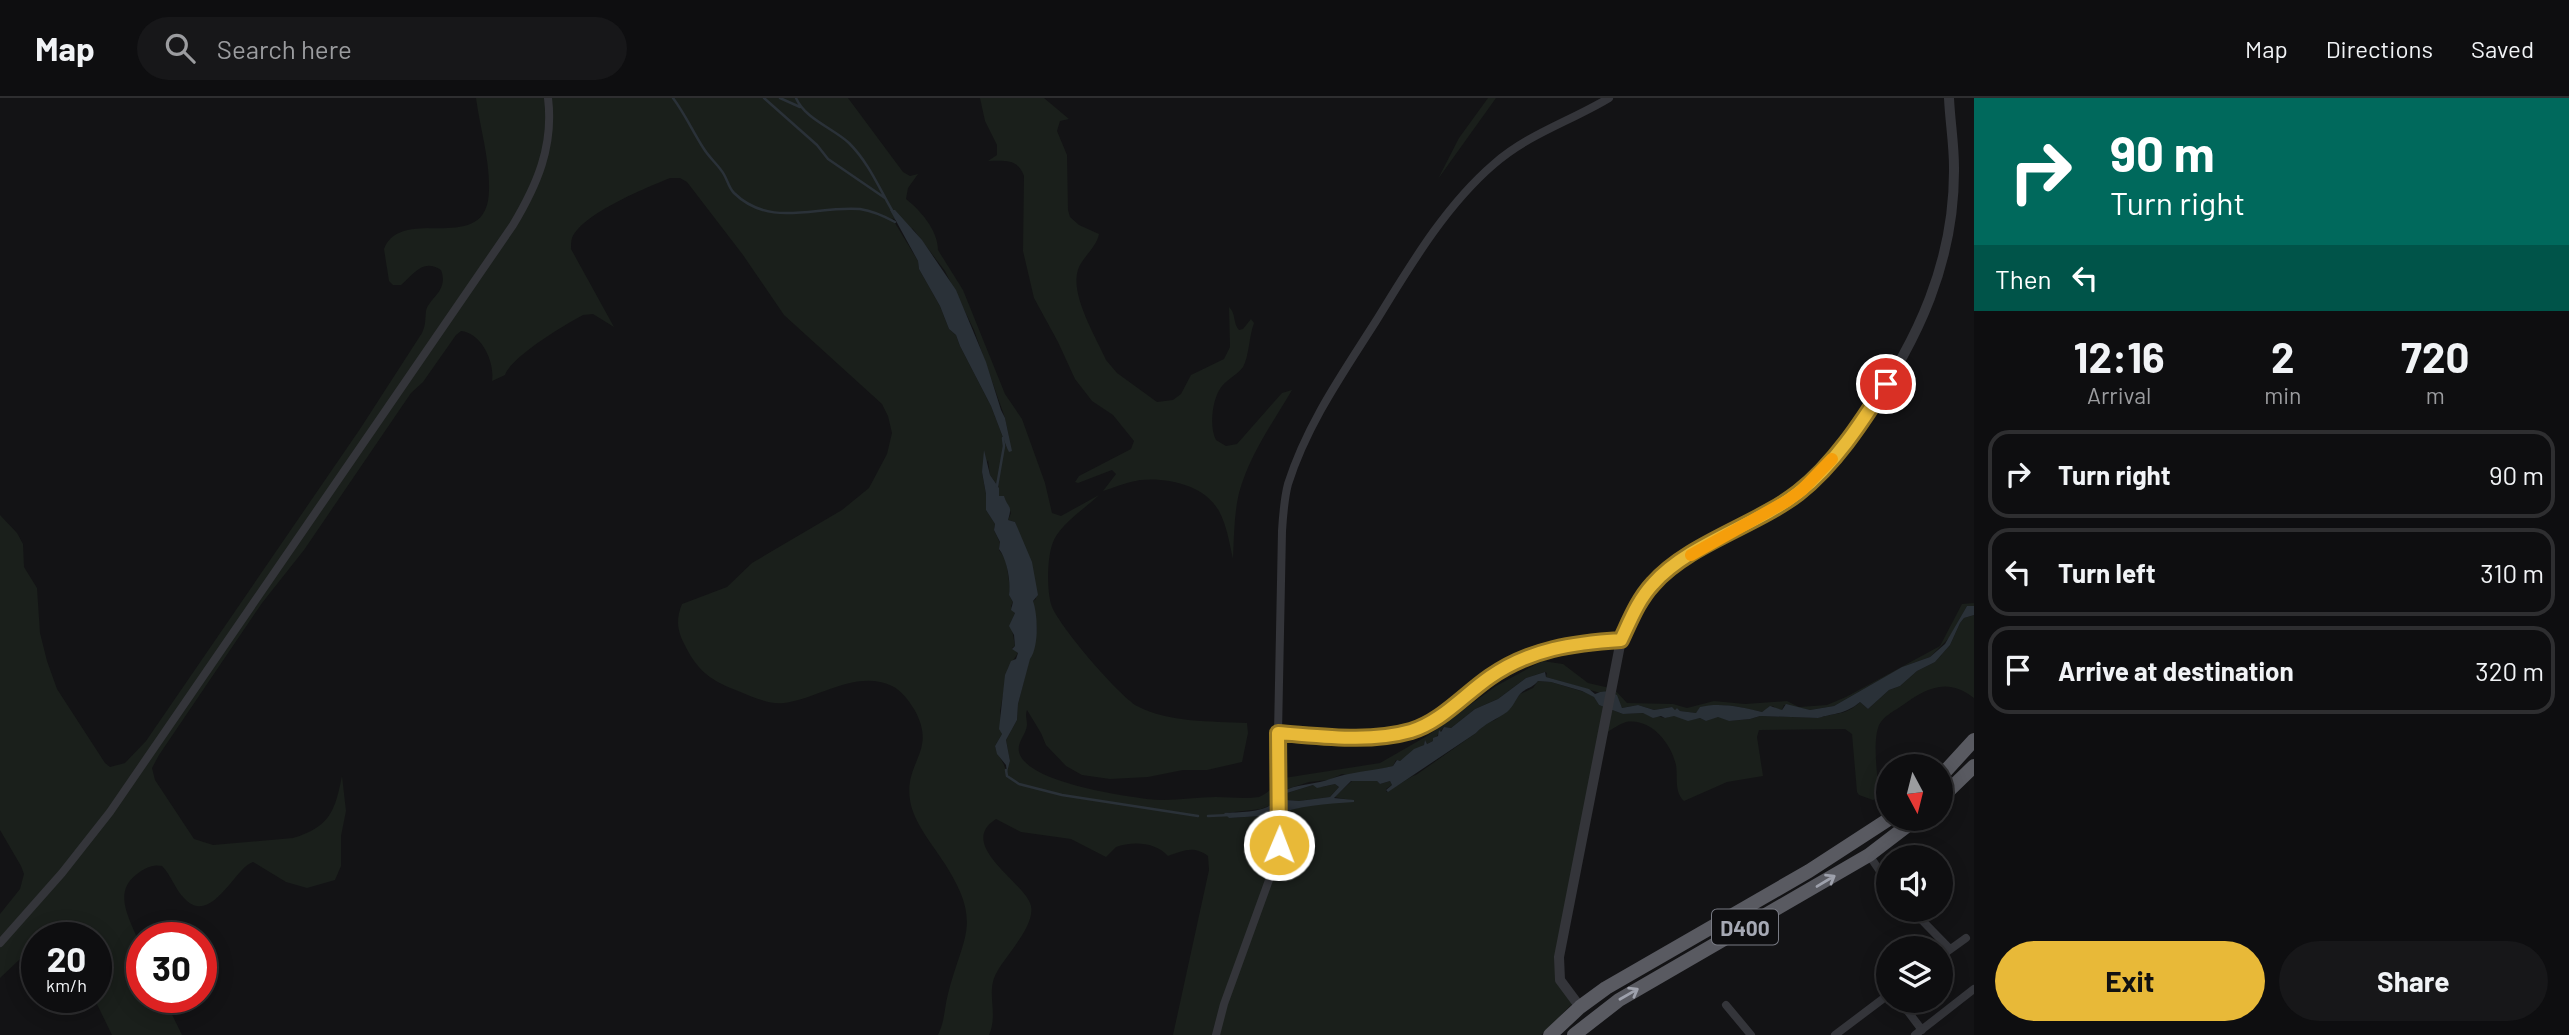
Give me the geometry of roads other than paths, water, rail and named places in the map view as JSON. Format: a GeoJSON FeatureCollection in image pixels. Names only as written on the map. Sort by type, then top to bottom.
{"type":"FeatureCollection","features":[{"type":"Feature","properties":{"kind":"highway"},"geometry":{"type":"LineString","coordinates":[[1953,763],[1974,740]]}},
{"type":"Feature","properties":{"kind":"highway"},"geometry":{"type":"LineString","coordinates":[[1953,786],[1974,766]]}},
{"type":"Feature","properties":{"kind":"highway"},"geometry":{"type":"LineString","coordinates":[[1550,1035],[1580,1007],[1606,988],[1809,871],[1876,827]]}},
{"type":"Feature","properties":{"kind":"highway","name":"D400"},"geometry":{"type":"LineString","coordinates":[[1574,1035],[1619,1000],[1869,855],[1900,831]]}},
{"type":"Feature","properties":{"kind":"street"},"geometry":{"type":"LineString","coordinates":[[0,943],[62,873],[110,812],[513,225],[533,190],[542,166],[548,136],[548,98]]}},
{"type":"Feature","properties":{"kind":"street"},"geometry":{"type":"LineString","coordinates":[[1216,1035],[1224,1004],[1276,856],[1280,823],[1278,733],[1285,498],[1311,430],[1338,380],[1395,289],[1467,191],[1492,165],[1513,149],[1609,98]]}},
{"type":"Feature","properties":{"kind":"street"},"geometry":{"type":"LineString","coordinates":[[1580,1007],[1560,979],[1559,957],[1620,645],[1639,604],[1663,573],[1780,506],[1802,490],[1853,433],[1895,371],[1927,309],[1944,253],[1951,211],[1954,167],[1949,98]]}},
{"type":"Feature","properties":{"kind":"street"},"geometry":{"type":"LineString","coordinates":[[1278,733],[1345,737],[1382,736],[1410,731],[1435,719],[1490,677],[1530,655],[1568,645],[1620,645]]}},
{"type":"Feature","properties":{"kind":"street"},"geometry":{"type":"LineString","coordinates":[[1869,855],[1876,865]]}},
{"type":"Feature","properties":{"kind":"street"},"geometry":{"type":"LineString","coordinates":[[1924,922],[1937,936]]}},
{"type":"Feature","properties":{"kind":"street"},"geometry":{"type":"LineString","coordinates":[[1953,947],[1966,938]]}},
{"type":"Feature","properties":{"kind":"street"},"geometry":{"type":"LineString","coordinates":[[1907,1013],[1918,1032],[1974,989]]}},
{"type":"Feature","properties":{"kind":"street"},"geometry":{"type":"LineString","coordinates":[[1835,1035],[1876,1004]]}},
{"type":"Feature","properties":{"kind":"street"},"geometry":{"type":"LineString","coordinates":[[1726,1005],[1751,1035]]}},
{"type":"Feature","properties":{"kind":"waterway"},"geometry":{"type":"LineString","coordinates":[[673,98],[732,191],[748,204],[779,213],[860,209],[895,222]]}},
{"type":"Feature","properties":{"kind":"waterway"},"geometry":{"type":"LineString","coordinates":[[764,98],[817,145],[828,159],[885,198]]}},
{"type":"Feature","properties":{"kind":"waterway"},"geometry":{"type":"LineString","coordinates":[[780,98],[800,107]]}},
{"type":"Feature","properties":{"kind":"waterway"},"geometry":{"type":"LineString","coordinates":[[796,98],[806,112],[856,151],[893,212]]}},
{"type":"Feature","properties":{"kind":"waterway"},"geometry":{"type":"LineString","coordinates":[[997,486],[1003,438]]}},
{"type":"Feature","properties":{"kind":"waterway"},"geometry":{"type":"LineString","coordinates":[[1006,770],[1007,776],[1019,784],[1062,795],[1198,816]]}},
{"type":"Feature","properties":{"kind":"waterway"},"geometry":{"type":"LineString","coordinates":[[1208,816],[1230,815]]}}]}
